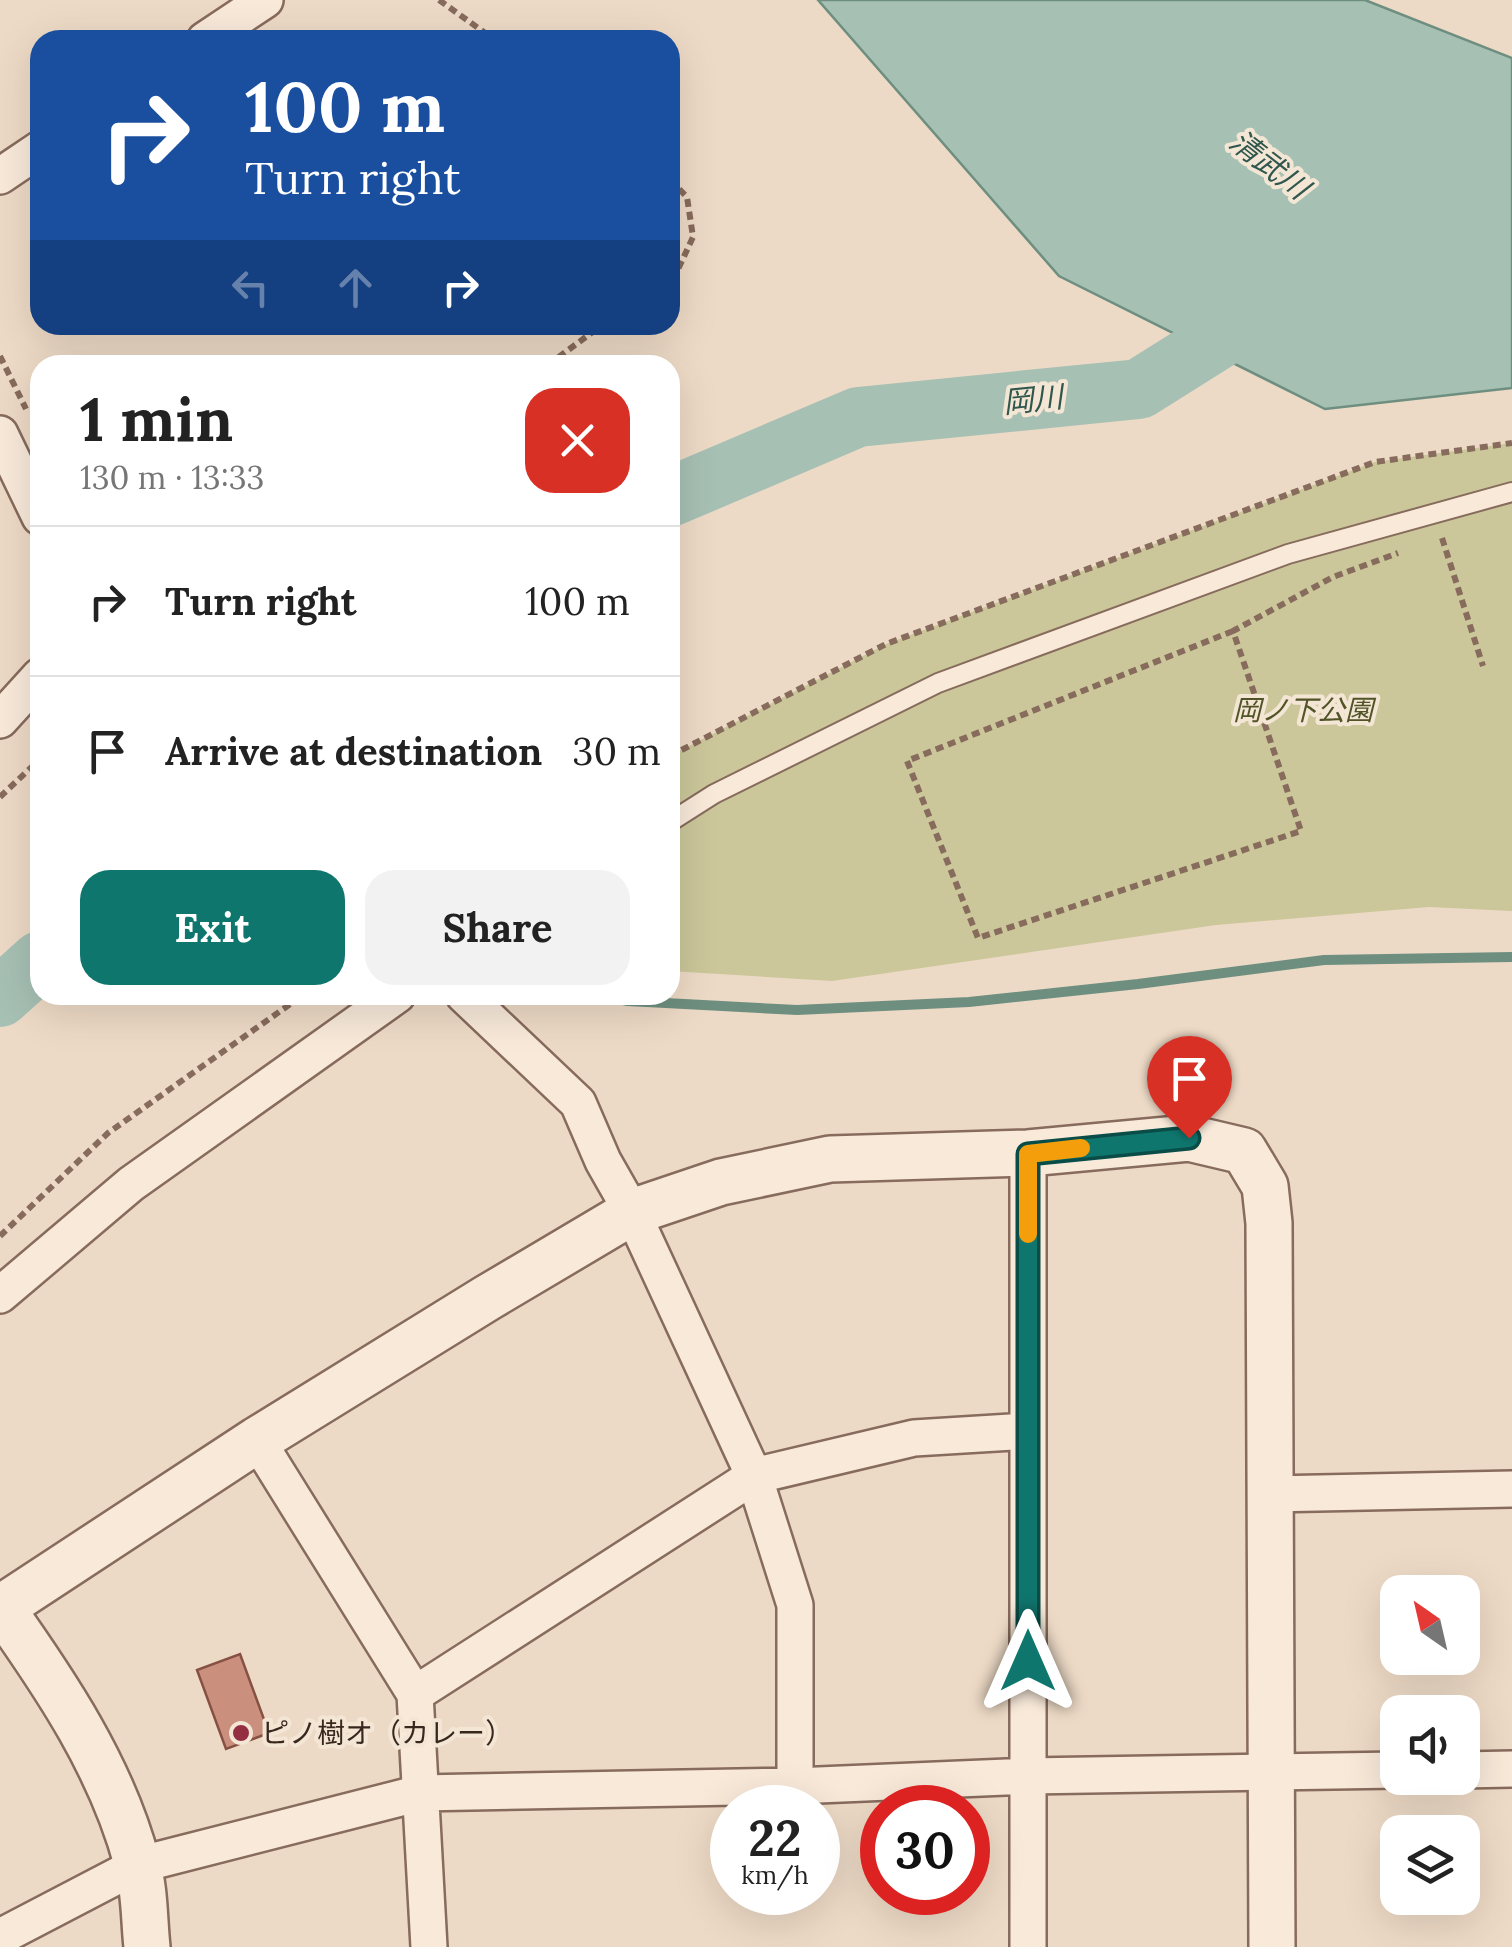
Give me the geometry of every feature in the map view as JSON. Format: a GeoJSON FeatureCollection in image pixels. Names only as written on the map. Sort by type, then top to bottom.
{"type":"FeatureCollection","features":[{"type":"Feature","properties":{"kind":"street"},"geometry":{"type":"LineString","coordinates":[[220,30],[266,0]]}},
{"type":"Feature","properties":{"kind":"street"},"geometry":{"type":"LineString","coordinates":[[0,176],[30,156]]}},
{"type":"Feature","properties":{"kind":"street"},"geometry":{"type":"LineString","coordinates":[[16,428],[30,480]]}},
{"type":"Feature","properties":{"kind":"street"},"geometry":{"type":"LineString","coordinates":[[0,720],[30,687]]}},
{"type":"Feature","properties":{"kind":"street"},"geometry":{"type":"LineString","coordinates":[[0,1295],[131,1184],[382,1005]]}},
{"type":"Feature","properties":{"kind":"street"},"geometry":{"type":"LineString","coordinates":[[475,1005],[578,1103],[754,1476],[795,1605],[796,1785]]}},
{"type":"Feature","properties":{"kind":"street"},"geometry":{"type":"LineString","coordinates":[[147,1947],[138,1865],[106,1775],[61,1694],[1,1607],[258,1440],[632,1212],[720,1182],[830,1160],[1028,1154],[1189,1138],[1244,1151],[1265,1186],[1272,1947]]}},
{"type":"Feature","properties":{"kind":"street"},"geometry":{"type":"LineString","coordinates":[[1028,1154],[1028,1947]]}},
{"type":"Feature","properties":{"kind":"street"},"geometry":{"type":"LineString","coordinates":[[414,1694],[754,1476],[914,1438],[1028,1431]]}},
{"type":"Feature","properties":{"kind":"street"},"geometry":{"type":"LineString","coordinates":[[258,1440],[414,1694],[429,1947]]}},
{"type":"Feature","properties":{"kind":"street"},"geometry":{"type":"LineString","coordinates":[[1270,1494],[1512,1489]]}},
{"type":"Feature","properties":{"kind":"street"},"geometry":{"type":"LineString","coordinates":[[819,1785],[1028,1776],[1380,1770]]}},
{"type":"Feature","properties":{"kind":"street"},"geometry":{"type":"LineString","coordinates":[[1480,1770],[1512,1770]]}},
{"type":"Feature","properties":{"kind":"street"},"geometry":{"type":"LineString","coordinates":[[0,1937],[138,1865],[420,1793],[710,1788]]}},
{"type":"Feature","properties":{"kind":"lane"},"geometry":{"type":"LineString","coordinates":[[680,816],[714,794],[938,684],[1288,554],[1512,492]]}},
{"type":"Feature","properties":{"kind":"path"},"geometry":{"type":"LineString","coordinates":[[439,0],[481,30]]}},
{"type":"Feature","properties":{"kind":"path"},"geometry":{"type":"LineString","coordinates":[[680,189],[688,197],[692,237],[680,264]]}},
{"type":"Feature","properties":{"kind":"path"},"geometry":{"type":"LineString","coordinates":[[562,355],[588,335]]}},
{"type":"Feature","properties":{"kind":"path"},"geometry":{"type":"LineString","coordinates":[[0,356],[16,428]]}},
{"type":"Feature","properties":{"kind":"path"},"geometry":{"type":"LineString","coordinates":[[680,751],[886,644],[1375,462],[1512,443]]}},
{"type":"Feature","properties":{"kind":"path"},"geometry":{"type":"LineString","coordinates":[[1459,532],[1442,538],[1484,666]]}},
{"type":"Feature","properties":{"kind":"path"},"geometry":{"type":"LineString","coordinates":[[1233,632],[1300,830],[978,938],[907,761],[1233,632],[1333,576],[1405,551]]}},
{"type":"Feature","properties":{"kind":"path"},"geometry":{"type":"LineString","coordinates":[[0,797],[30,769]]}},
{"type":"Feature","properties":{"kind":"path"},"geometry":{"type":"LineString","coordinates":[[0,1236],[108,1133],[289,1005]]}},
{"type":"Feature","properties":{"kind":"green space","name":"岡ノ下公園"},"geometry":{"type":"Polygon","coordinates":[[[1512,443],[1512,911],[1429,907],[1216,925],[832,981],[680,972],[680,751],[886,644],[1375,462],[1512,443]]]}},
{"type":"Feature","properties":{"kind":"water","name":"清武川"},"geometry":{"type":"Polygon","coordinates":[[[818,0],[1365,0],[1512,58],[1512,388],[1325,409],[1059,276],[818,0]]]}},
{"type":"Feature","properties":{"kind":"building"},"geometry":{"type":"Polygon","coordinates":[[[240,1654],[269,1733],[226,1749],[197,1670],[240,1654]]]}},
{"type":"Feature","properties":{"kind":"waterway","name":"岡川"},"geometry":{"type":"LineString","coordinates":[[680,493],[858,417],[1139,389],[1273,305]]}},
{"type":"Feature","properties":{"kind":"waterway"},"geometry":{"type":"LineString","coordinates":[[680,1004],[797,1010],[969,1002],[1324,960],[1512,957]]}},
{"type":"Feature","properties":{"kind":"waterway","name":"岡川"},"geometry":{"type":"LineString","coordinates":[[0,997],[30,970]]}},
{"type":"Feature","properties":{"kind":"slow traffic"},"geometry":{"type":"LineString","coordinates":[[1028,1234],[1028,1154],[1081,1148]]}},
{"type":"Feature","properties":{"kind":"place","name":"ピノ樹オ（カレー）"},"geometry":{"type":"Point","coordinates":[241,1733]}},
{"type":"Feature","properties":{"kind":"route"},"geometry":{"type":"LineString","coordinates":[[1028,1661],[1028,1154],[1189,1138]]}}]}
